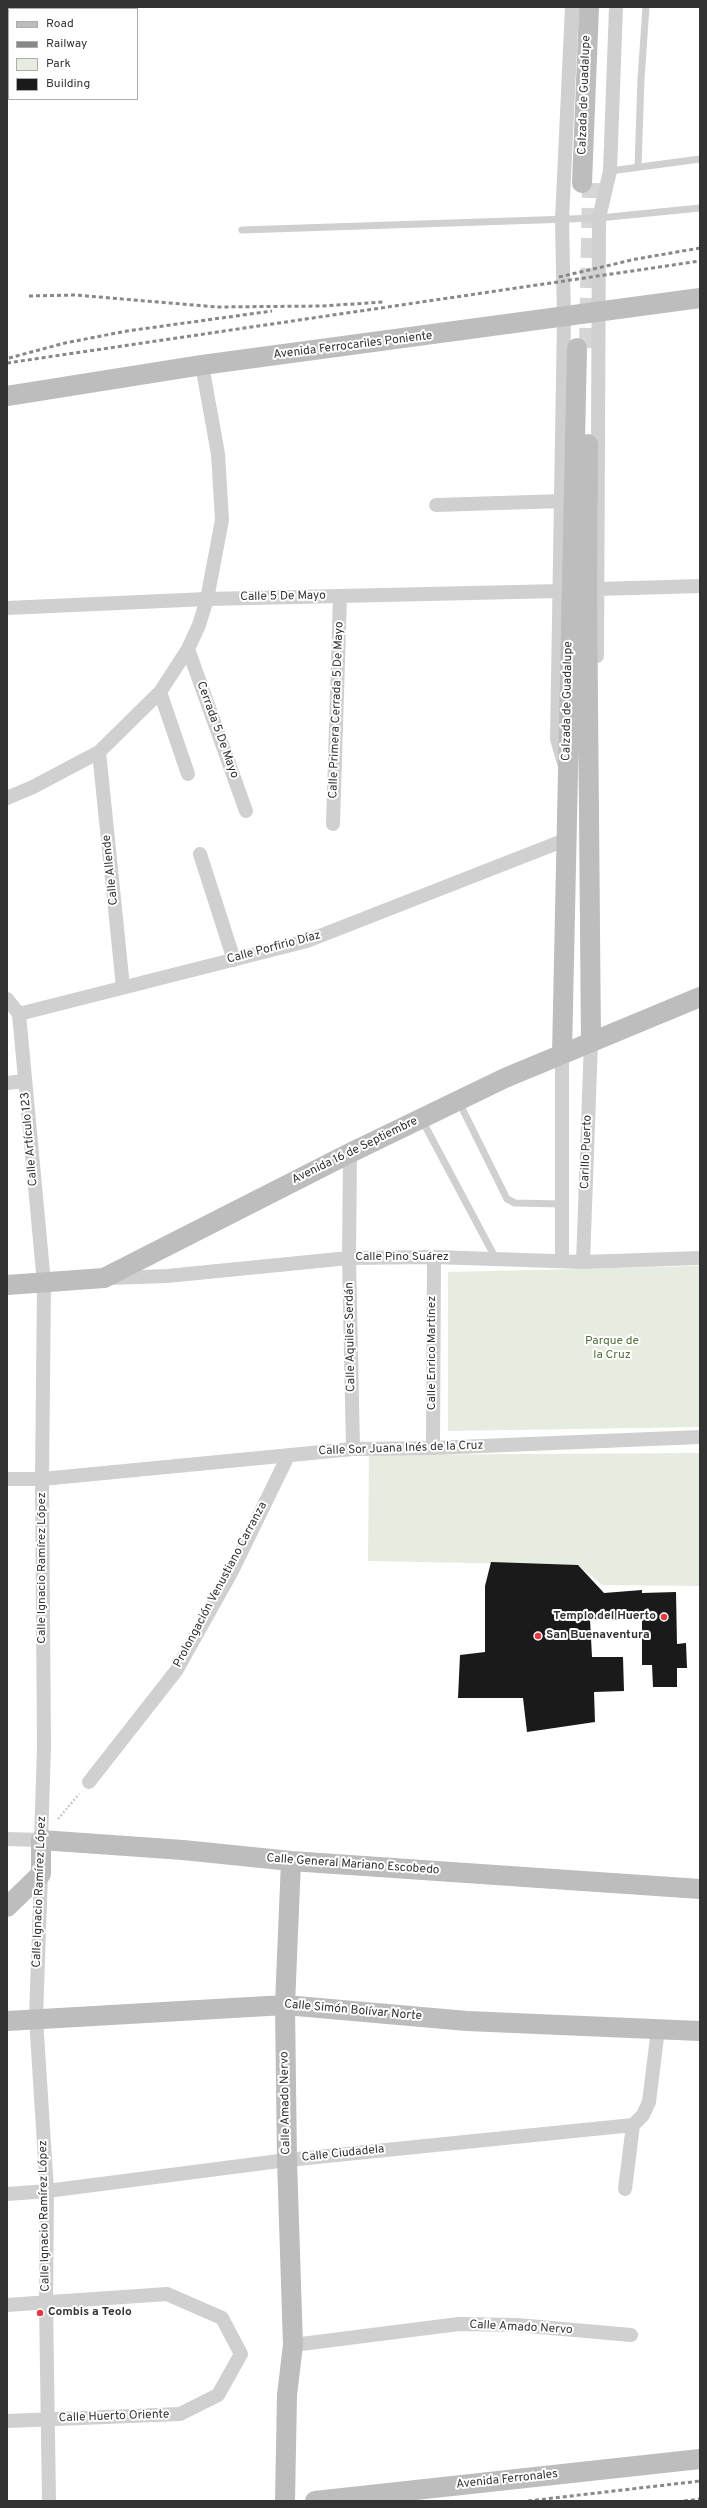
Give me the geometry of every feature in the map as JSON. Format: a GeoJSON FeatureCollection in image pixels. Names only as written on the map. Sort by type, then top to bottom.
{"type":"FeatureCollection","features":[{"type":"Feature","properties":{"kind":"main road","name":"Calzada de Guadalupe"},"geometry":{"type":"LineString","coordinates":[[589,7],[587,183],[601,7]]}},
{"type":"Feature","properties":{"kind":"main road","name":"Avenida Ferrocariles Poniente"},"geometry":{"type":"LineString","coordinates":[[7,396],[202,365],[564,318],[700,298]]}},
{"type":"Feature","properties":{"kind":"main road","name":"Calzada de Guadalupe"},"geometry":{"type":"LineString","coordinates":[[562,1054],[567,771],[583,348],[591,1042]]}},
{"type":"Feature","properties":{"kind":"main road","name":"Avenida 16 de Septiembre"},"geometry":{"type":"LineString","coordinates":[[7,1285],[104,1278],[350,1154],[459,1101],[562,1054],[700,997]]}},
{"type":"Feature","properties":{"kind":"main road","name":"Calle General Mariano Escobedo"},"geometry":{"type":"LineString","coordinates":[[42,1840],[183,1850],[291,1861],[700,1889]]}},
{"type":"Feature","properties":{"kind":"main road","name":"Calle Ignacio Ramírez López"},"geometry":{"type":"LineString","coordinates":[[40,1874],[42,1840]]}},
{"type":"Feature","properties":{"kind":"main road","name":"Calle Amado Nervo"},"geometry":{"type":"LineString","coordinates":[[285,2501],[287,2395],[293,2345],[287,2160],[285,2005],[291,1861]]}},
{"type":"Feature","properties":{"kind":"main road"},"geometry":{"type":"LineString","coordinates":[[7,1907],[40,1874]]}},
{"type":"Feature","properties":{"kind":"main road","name":"Calle Simón Bolívar Norte"},"geometry":{"type":"LineString","coordinates":[[7,2021],[36,2018],[285,2005],[467,2021],[700,2032]]}},
{"type":"Feature","properties":{"kind":"main road","name":"Avenida Ferronales"},"geometry":{"type":"LineString","coordinates":[[315,2501],[700,2459]]}},
{"type":"Feature","properties":{"kind":"street"},"geometry":{"type":"LineString","coordinates":[[567,771],[557,738],[564,318],[562,220],[572,7]]}},
{"type":"Feature","properties":{"kind":"street"},"geometry":{"type":"LineString","coordinates":[[588,765],[596,744],[599,218],[610,171],[616,7]]}},
{"type":"Feature","properties":{"kind":"street"},"geometry":{"type":"LineString","coordinates":[[7,798],[33,787],[99,752],[160,692],[188,649],[199,625],[207,598],[222,520],[218,454],[202,365]]}},
{"type":"Feature","properties":{"kind":"street"},"geometry":{"type":"LineString","coordinates":[[436,505],[562,501]]}},
{"type":"Feature","properties":{"kind":"street"},"geometry":{"type":"LineString","coordinates":[[598,589],[700,586]]}},
{"type":"Feature","properties":{"kind":"street","name":"Calle 5 De Mayo"},"geometry":{"type":"LineString","coordinates":[[7,608],[207,598],[560,591]]}},
{"type":"Feature","properties":{"kind":"street","name":"Calle Primera Cerrada 5 De Mayo"},"geometry":{"type":"LineString","coordinates":[[333,824],[340,596]]}},
{"type":"Feature","properties":{"kind":"street","name":"Cerrada 5 De Mayo"},"geometry":{"type":"LineString","coordinates":[[188,649],[246,811]]}},
{"type":"Feature","properties":{"kind":"street"},"geometry":{"type":"LineString","coordinates":[[160,692],[188,774]]}},
{"type":"Feature","properties":{"kind":"street","name":"Calle Allende"},"geometry":{"type":"LineString","coordinates":[[99,752],[123,987]]}},
{"type":"Feature","properties":{"kind":"street","name":"Calle Porfirio Díaz"},"geometry":{"type":"LineString","coordinates":[[19,1014],[307,941],[566,840]]}},
{"type":"Feature","properties":{"kind":"street"},"geometry":{"type":"LineString","coordinates":[[200,854],[234,960]]}},
{"type":"Feature","properties":{"kind":"street"},"geometry":{"type":"LineString","coordinates":[[7,999],[19,1014]]}},
{"type":"Feature","properties":{"kind":"street","name":"Calle Artículo 123"},"geometry":{"type":"LineString","coordinates":[[19,1014],[44,1283]]}},
{"type":"Feature","properties":{"kind":"street","name":"Carillo Puerto"},"geometry":{"type":"LineString","coordinates":[[583,1262],[591,1042]]}},
{"type":"Feature","properties":{"kind":"street","name":"Carillo Puerto"},"geometry":{"type":"LineString","coordinates":[[562,1054],[562,1261]]}},
{"type":"Feature","properties":{"kind":"street"},"geometry":{"type":"LineString","coordinates":[[7,1083],[25,1081]]}},
{"type":"Feature","properties":{"kind":"street","name":"Calle Aquiles Serdán"},"geometry":{"type":"LineString","coordinates":[[350,1154],[349,1258],[353,1449]]}},
{"type":"Feature","properties":{"kind":"street","name":"Calle Pino Suárez"},"geometry":{"type":"LineString","coordinates":[[104,1278],[167,1276],[349,1258],[434,1257],[583,1262],[700,1258]]}},
{"type":"Feature","properties":{"kind":"street","name":"Calle Enrico Martínez"},"geometry":{"type":"LineString","coordinates":[[433,1448],[434,1257]]}},
{"type":"Feature","properties":{"kind":"street","name":"Calle Ignacio Ramírez López"},"geometry":{"type":"LineString","coordinates":[[42,1840],[44,1748],[42,1479],[44,1283]]}},
{"type":"Feature","properties":{"kind":"street","name":"Calle Sor Juana Inés de la Cruz"},"geometry":{"type":"LineString","coordinates":[[7,1479],[42,1479],[353,1449],[433,1448],[700,1437]]}},
{"type":"Feature","properties":{"kind":"street","name":"Prolongación Venustiano Carranza"},"geometry":{"type":"LineString","coordinates":[[89,1782],[176,1671],[232,1571],[288,1456]]}},
{"type":"Feature","properties":{"kind":"street","name":"Calle General Mariano Escobedo"},"geometry":{"type":"LineString","coordinates":[[7,1839],[42,1840]]}},
{"type":"Feature","properties":{"kind":"street","name":"Calle Ignacio Ramírez López"},"geometry":{"type":"LineString","coordinates":[[40,1874],[36,2018],[47,2192],[46,2302],[49,2419],[49,2501]]}},
{"type":"Feature","properties":{"kind":"street"},"geometry":{"type":"LineString","coordinates":[[625,2189],[633,2125],[643,2115],[649,2102],[658,2029]]}},
{"type":"Feature","properties":{"kind":"street","name":"Calle Ciudadela"},"geometry":{"type":"LineString","coordinates":[[7,2194],[47,2192],[287,2160],[633,2125]]}},
{"type":"Feature","properties":{"kind":"street","name":"Calle Huerto Oriente"},"geometry":{"type":"LineString","coordinates":[[7,2421],[180,2414],[218,2395],[241,2354],[222,2318],[167,2294],[46,2302]]}},
{"type":"Feature","properties":{"kind":"street"},"geometry":{"type":"LineString","coordinates":[[7,2305],[46,2302]]}},
{"type":"Feature","properties":{"kind":"street","name":"Calle Amado Nervo"},"geometry":{"type":"LineString","coordinates":[[293,2345],[459,2324],[517,2325],[631,2335]]}},
{"type":"Feature","properties":{"kind":"lane"},"geometry":{"type":"LineString","coordinates":[[638,167],[641,79],[646,7]]}},
{"type":"Feature","properties":{"kind":"lane"},"geometry":{"type":"LineString","coordinates":[[610,171],[700,159]]}},
{"type":"Feature","properties":{"kind":"lane"},"geometry":{"type":"LineString","coordinates":[[242,230],[562,220],[599,218],[700,208]]}},
{"type":"Feature","properties":{"kind":"lane"},"geometry":{"type":"LineString","coordinates":[[459,1101],[507,1199],[514,1203],[562,1204]]}},
{"type":"Feature","properties":{"kind":"lane"},"geometry":{"type":"LineString","coordinates":[[422,1119],[496,1259]]}},
{"type":"Feature","properties":{"kind":"path"},"geometry":{"type":"LineString","coordinates":[[42,1840],[89,1782]]}},
{"type":"Feature","properties":{"kind":"green space","name":"Parque de la Cruz"},"geometry":{"type":"Polygon","coordinates":[[[700,1266],[700,1427],[448,1431],[448,1272],[700,1266]]]}},
{"type":"Feature","properties":{"kind":"green space"},"geometry":{"type":"Polygon","coordinates":[[[700,1453],[700,1586],[602,1585],[578,1565],[368,1561],[369,1455],[700,1453]]]}},
{"type":"Feature","properties":{"kind":"building","name":"San Buenaventura"},"geometry":{"type":"Polygon","coordinates":[[[491,1562],[578,1565],[604,1593],[642,1590],[642,1593],[676,1592],[677,1644],[686,1643],[687,1668],[677,1668],[677,1687],[653,1687],[652,1665],[642,1665],[642,1620],[590,1619],[592,1657],[623,1657],[624,1691],[594,1692],[595,1722],[527,1732],[523,1698],[458,1698],[460,1655],[485,1652],[485,1586],[491,1562]]]}},
{"type":"Feature","properties":{"kind":"tunnel"},"geometry":{"type":"LineString","coordinates":[[589,348],[592,183]]}},
{"type":"Feature","properties":{"kind":"railway"},"geometry":{"type":"LineString","coordinates":[[559,277],[636,259],[700,248]]}},
{"type":"Feature","properties":{"kind":"railway"},"geometry":{"type":"LineString","coordinates":[[7,363],[700,261]]}},
{"type":"Feature","properties":{"kind":"railway"},"geometry":{"type":"LineString","coordinates":[[29,296],[75,295],[217,307],[322,306],[384,302]]}},
{"type":"Feature","properties":{"kind":"railway"},"geometry":{"type":"LineString","coordinates":[[9,358],[65,343],[127,331],[272,311]]}},
{"type":"Feature","properties":{"kind":"railway"},"geometry":{"type":"LineString","coordinates":[[528,2501],[700,2481]]}},
{"type":"Feature","properties":{"kind":"railway"},"geometry":{"type":"LineString","coordinates":[[684,2501],[700,2499]]}},
{"type":"Feature","properties":{"kind":"place","name":"Templo del Huerto"},"geometry":{"type":"Point","coordinates":[664,1617]}},
{"type":"Feature","properties":{"kind":"place","name":"San Buenaventura"},"geometry":{"type":"Point","coordinates":[538,1636]}},
{"type":"Feature","properties":{"kind":"place","name":"Combis a Teolo"},"geometry":{"type":"Point","coordinates":[40,2313]}}]}
